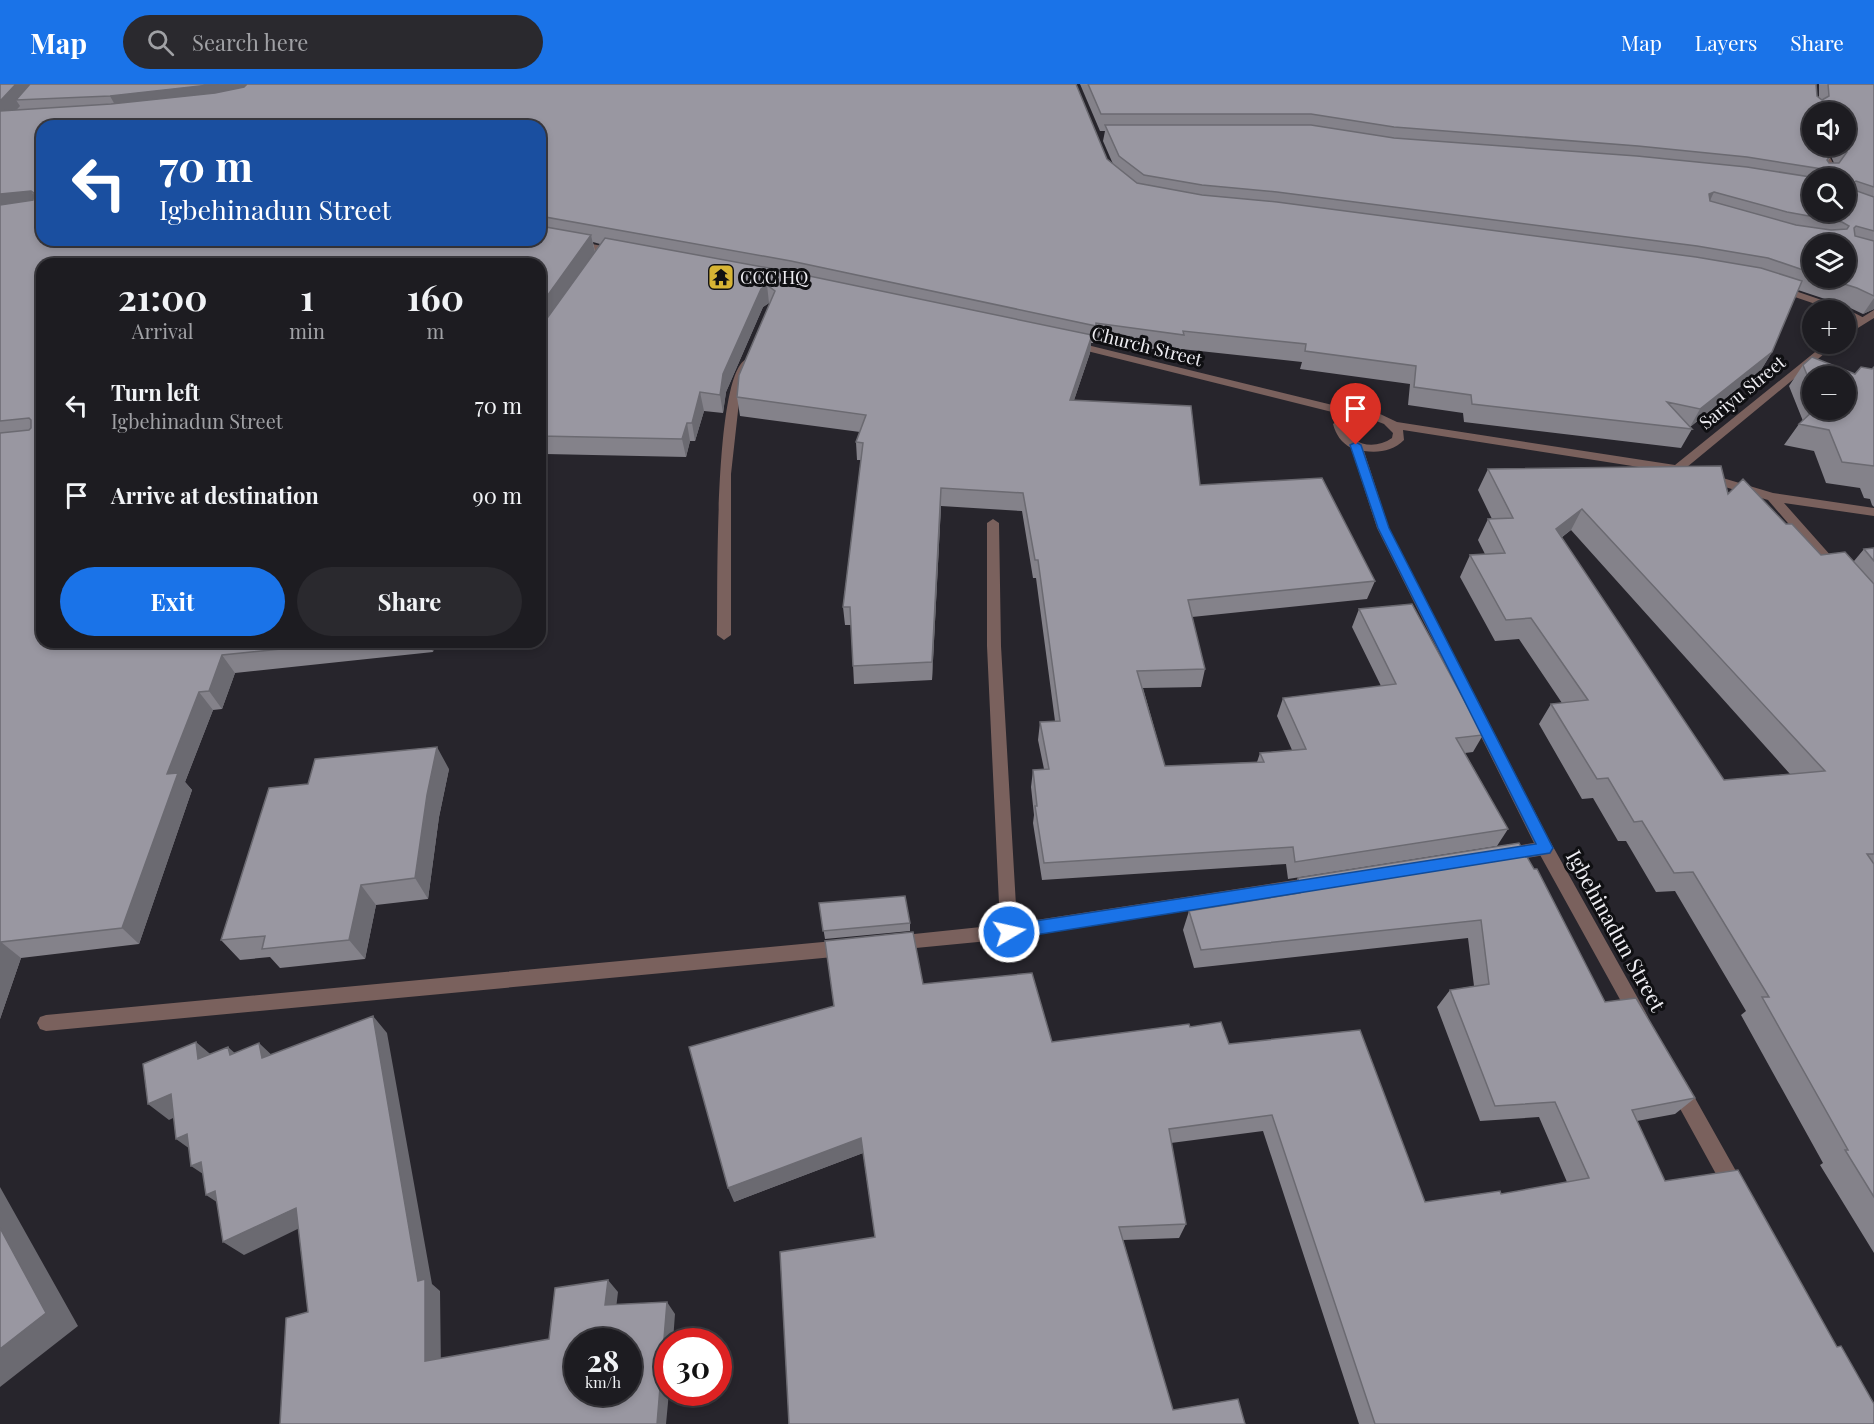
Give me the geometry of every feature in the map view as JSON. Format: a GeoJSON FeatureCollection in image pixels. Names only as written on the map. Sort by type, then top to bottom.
{"type":"FeatureCollection","features":[{"type":"Feature","properties":{"kind":"street"},"geometry":{"type":"LineString","coordinates":[[546,239],[602,254],[628,254]]}},
{"type":"Feature","properties":{"kind":"street"},"geometry":{"type":"LineString","coordinates":[[1772,286],[1812,300]]}},
{"type":"Feature","properties":{"kind":"street"},"geometry":{"type":"LineString","coordinates":[[1856,325],[1874,313]]}},
{"type":"Feature","properties":{"kind":"street"},"geometry":{"type":"LineString","coordinates":[[1856,317],[1863,320]]}},
{"type":"Feature","properties":{"kind":"street","name":"Church Street"},"geometry":{"type":"LineString","coordinates":[[1060,342],[1356,414],[1377,416],[1394,425],[1688,472],[1772,497],[1874,512]]}},
{"type":"Feature","properties":{"kind":"street"},"geometry":{"type":"LineString","coordinates":[[724,635],[725,474],[734,393],[753,347]]}},
{"type":"Feature","properties":{"kind":"street","name":"Sariyu Street"},"geometry":{"type":"LineString","coordinates":[[1688,472],[1820,354]]}},
{"type":"Feature","properties":{"kind":"street","name":"Igbehinadun Street"},"geometry":{"type":"LineString","coordinates":[[1356,414],[1345,417],[1339,424],[1340,432],[1345,439],[1356,445],[1383,528],[1545,848],[1650,1037]]}},
{"type":"Feature","properties":{"kind":"street"},"geometry":{"type":"LineString","coordinates":[[1356,445],[1382,449],[1392,446],[1398,440],[1399,433],[1394,425]]}},
{"type":"Feature","properties":{"kind":"street"},"geometry":{"type":"LineString","coordinates":[[1772,497],[1843,578]]}},
{"type":"Feature","properties":{"kind":"street"},"geometry":{"type":"LineString","coordinates":[[993,523],[994,646],[1009,932]]}},
{"type":"Feature","properties":{"kind":"street"},"geometry":{"type":"LineString","coordinates":[[1487,857],[1545,848]]}},
{"type":"Feature","properties":{"kind":"street"},"geometry":{"type":"LineString","coordinates":[[46,1023],[1009,932],[1335,881]]}},
{"type":"Feature","properties":{"kind":"street"},"geometry":{"type":"LineString","coordinates":[[1673,1078],[1743,1204]]}},
{"type":"Feature","properties":{"kind":"building"},"geometry":{"type":"Polygon","coordinates":[[[0,84],[16,84],[0,101],[0,84]]]}},
{"type":"Feature","properties":{"kind":"building"},"geometry":{"type":"Polygon","coordinates":[[[30,84],[218,84],[110,96],[16,100],[30,84]]]}},
{"type":"Feature","properties":{"kind":"building"},"geometry":{"type":"Polygon","coordinates":[[[247,84],[1076,84],[1107,159],[1137,183],[1202,195],[1277,202],[1696,257],[1761,268],[1802,281],[1772,352],[1700,409],[1667,402],[1692,429],[1472,404],[1471,395],[1414,387],[1416,366],[1305,351],[1306,344],[1183,331],[1184,335],[1096,323],[1096,326],[791,261],[546,217],[546,120],[36,120],[36,246],[546,246],[546,227],[591,235],[546,298],[546,258],[36,258],[36,648],[290,648],[222,655],[209,691],[199,692],[167,774],[178,773],[122,928],[1,942],[0,945],[0,433],[29,430],[31,420],[29,418],[0,421],[0,205],[33,200],[34,193],[31,191],[0,194],[0,111],[111,104],[215,93],[244,87],[247,84]]]}},
{"type":"Feature","properties":{"kind":"building"},"geometry":{"type":"Polygon","coordinates":[[[1088,84],[1816,84],[1817,96],[1822,100],[1829,96],[1828,84],[1874,84],[1874,187],[1856,181],[1856,168],[1816,168],[1747,157],[1638,146],[1394,127],[1311,114],[1101,114],[1088,84]]]}},
{"type":"Feature","properties":{"kind":"building"},"geometry":{"type":"Polygon","coordinates":[[[1105,125],[1311,125],[1394,138],[1637,156],[1747,167],[1802,176],[1802,215],[1714,192],[1709,194],[1710,201],[1796,225],[1831,230],[1847,229],[1849,226],[1842,222],[1856,222],[1856,191],[1874,197],[1874,231],[1856,226],[1855,234],[1802,234],[1802,270],[1768,258],[1697,246],[1277,192],[1202,185],[1144,175],[1119,156],[1105,125]]]}},
{"type":"Feature","properties":{"kind":"building"},"geometry":{"type":"Polygon","coordinates":[[[1856,236],[1874,241],[1874,296],[1857,288],[1856,236]]]}},
{"type":"Feature","properties":{"kind":"building"},"geometry":{"type":"Polygon","coordinates":[[[605,238],[790,272],[1092,335],[1070,400],[1191,406],[1200,485],[1322,478],[1375,581],[1188,600],[1205,669],[1137,671],[1165,766],[1264,762],[1260,753],[1306,749],[1283,698],[1396,684],[1359,609],[1412,604],[1483,735],[1456,738],[1508,829],[1295,862],[1293,847],[1044,863],[1035,806],[1037,806],[1033,770],[1049,769],[1040,722],[1060,721],[1038,560],[1035,560],[1023,493],[941,488],[932,662],[853,666],[850,607],[843,607],[863,443],[856,442],[866,415],[737,397],[739,375],[775,291],[767,285],[761,289],[723,374],[720,395],[700,392],[692,423],[687,423],[682,439],[546,436],[546,320],[605,238]]]}},
{"type":"Feature","properties":{"kind":"building"},"geometry":{"type":"Polygon","coordinates":[[[1812,357],[1835,366],[1803,366],[1812,357]]]}},
{"type":"Feature","properties":{"kind":"building"},"geometry":{"type":"Polygon","coordinates":[[[1861,367],[1872,369],[1874,367],[1874,466],[1842,462],[1829,430],[1799,424],[1803,420],[1856,420],[1856,373],[1861,367]]]}},
{"type":"Feature","properties":{"kind":"building"},"geometry":{"type":"Polygon","coordinates":[[[1721,466],[1728,494],[1743,479],[1786,524],[1792,524],[1821,555],[1845,552],[1874,584],[1874,854],[1867,854],[1874,864],[1874,1197],[1845,1150],[1848,1150],[1762,997],[1769,997],[1693,872],[1674,873],[1642,821],[1634,822],[1608,778],[1597,779],[1551,704],[1588,700],[1531,618],[1506,620],[1470,555],[1505,553],[1488,519],[1513,518],[1488,469],[1721,466]],[[1582,509],[1556,529],[1724,780],[1825,771],[1582,509]]]}},
{"type":"Feature","properties":{"kind":"building"},"geometry":{"type":"Polygon","coordinates":[[[1874,548],[1874,561],[1864,549],[1874,548]]]}},
{"type":"Feature","properties":{"kind":"building"},"geometry":{"type":"Polygon","coordinates":[[[437,747],[427,795],[415,878],[361,885],[349,940],[262,949],[265,936],[221,940],[269,788],[308,784],[315,759],[437,747]]]}},
{"type":"Feature","properties":{"kind":"building"},"geometry":{"type":"Polygon","coordinates":[[[1519,843],[1534,869],[1537,869],[1605,1002],[1636,998],[1695,1098],[1632,1110],[1665,1181],[1738,1170],[1837,1347],[1841,1346],[1874,1404],[1874,1424],[1375,1424],[1272,1115],[1169,1129],[1186,1224],[1119,1227],[1173,1410],[1238,1399],[1245,1424],[789,1424],[780,1252],[875,1237],[861,1138],[728,1188],[689,1047],[834,1006],[825,941],[913,932],[923,984],[1032,973],[1052,1042],[1221,1022],[1229,1044],[1360,1030],[1425,1202],[1500,1191],[1501,1194],[1589,1178],[1555,1102],[1495,1106],[1450,990],[1489,984],[1481,920],[1201,950],[1189,911],[1300,893],[1298,878],[1519,843]]]}},
{"type":"Feature","properties":{"kind":"building"},"geometry":{"type":"Polygon","coordinates":[[[905,896],[910,923],[823,931],[819,903],[905,896]]]}},
{"type":"Feature","properties":{"kind":"building"},"geometry":{"type":"Polygon","coordinates":[[[373,1016],[418,1281],[425,1279],[425,1361],[549,1339],[555,1288],[608,1280],[605,1305],[667,1302],[665,1328],[654,1328],[654,1406],[658,1406],[657,1424],[280,1424],[286,1318],[308,1312],[296,1208],[223,1242],[215,1191],[206,1195],[201,1162],[191,1166],[187,1134],[176,1139],[171,1094],[148,1104],[143,1064],[196,1042],[198,1059],[228,1047],[230,1055],[259,1043],[262,1058],[373,1016]]]}},
{"type":"Feature","properties":{"kind":"building"},"geometry":{"type":"Polygon","coordinates":[[[0,1228],[46,1313],[0,1349],[0,1228]]]}},
{"type":"Feature","properties":{"kind":"place","name":"CCC HQ"},"geometry":{"type":"Point","coordinates":[721,277]}},
{"type":"Feature","properties":{"kind":"route"},"geometry":{"type":"LineString","coordinates":[[1009,932],[1545,848],[1383,528],[1356,445]]}}]}
